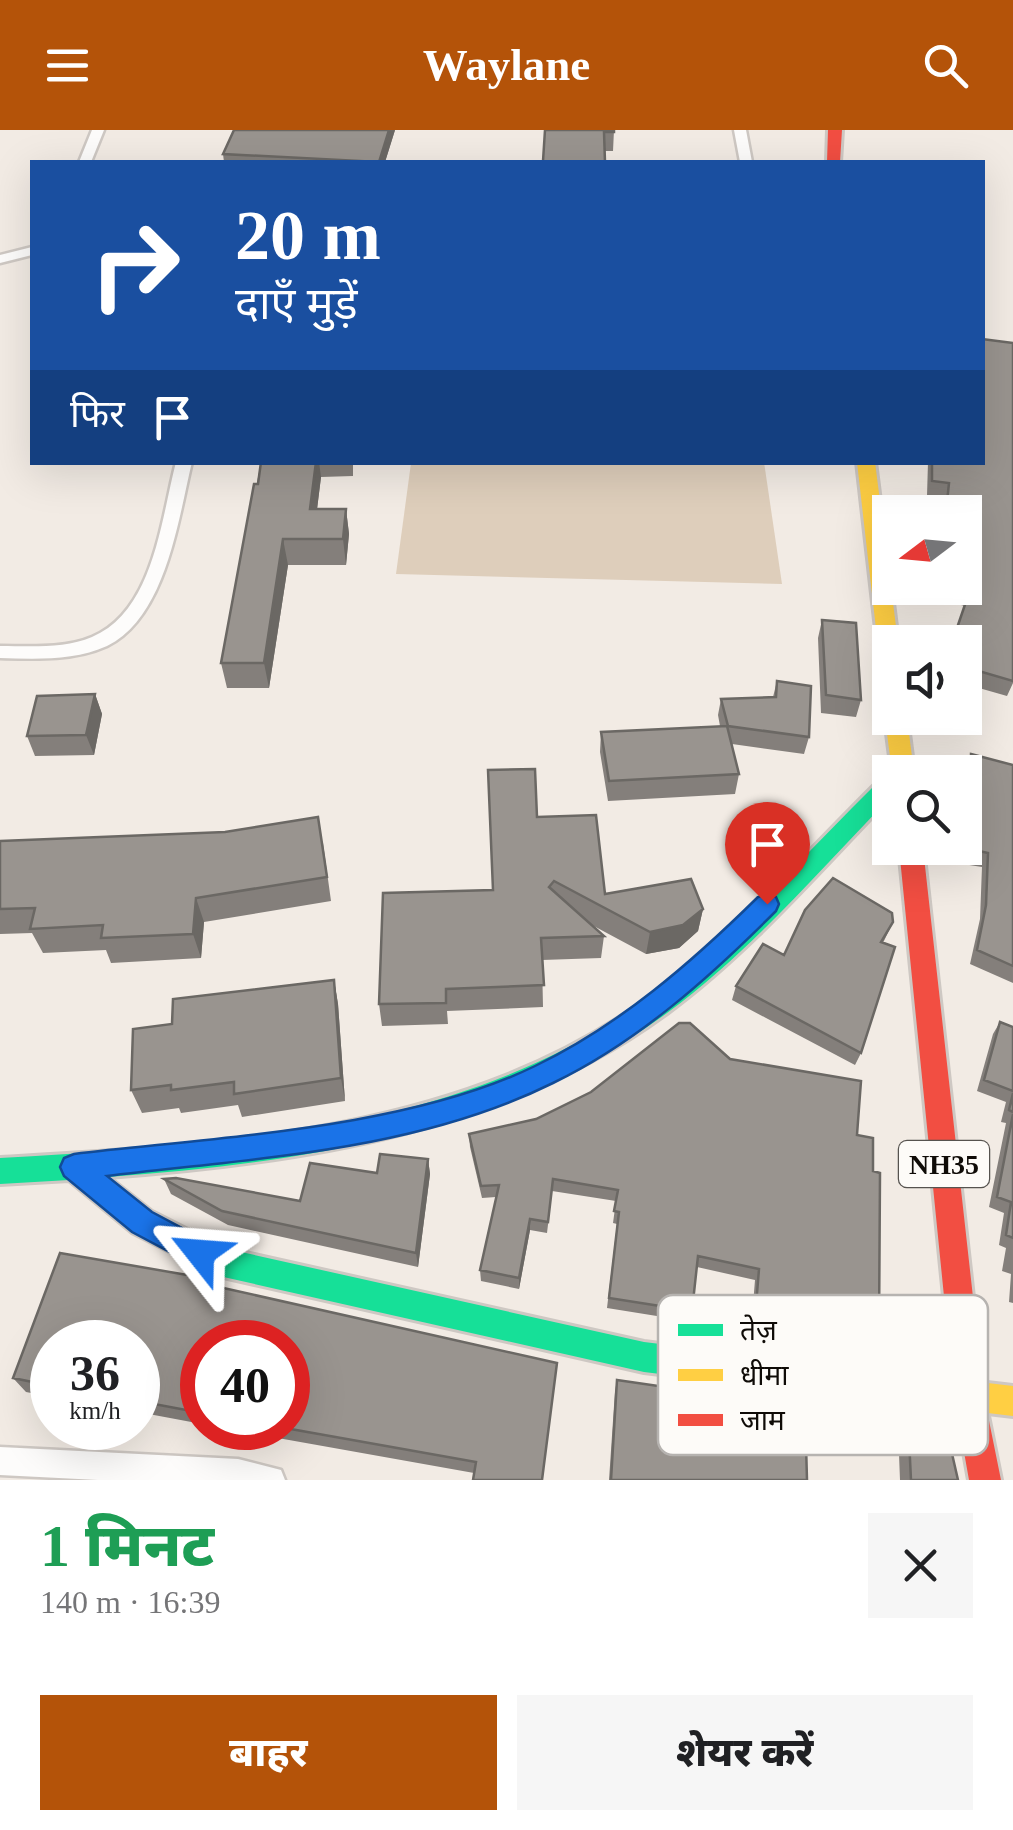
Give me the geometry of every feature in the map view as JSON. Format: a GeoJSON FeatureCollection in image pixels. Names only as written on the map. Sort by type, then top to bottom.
{"type":"FeatureCollection","features":[{"type":"Feature","properties":{"kind":"main road"},"geometry":{"type":"LineString","coordinates":[[834,160],[835,130]]}},
{"type":"Feature","properties":{"kind":"main road"},"geometry":{"type":"LineString","coordinates":[[866,465],[885,625]]}},
{"type":"Feature","properties":{"kind":"main road"},"geometry":{"type":"LineString","coordinates":[[0,1171],[74,1167],[329,1136],[465,1106],[544,1075],[623,1029],[716,954],[872,802]]}},
{"type":"Feature","properties":{"kind":"main road","name":"NH35"},"geometry":{"type":"LineString","coordinates":[[913,865],[958,1295]]}},
{"type":"Feature","properties":{"kind":"main road"},"geometry":{"type":"LineString","coordinates":[[74,1167],[142,1222],[219,1262],[658,1359]]}},
{"type":"Feature","properties":{"kind":"main road"},"geometry":{"type":"LineString","coordinates":[[988,1398],[1013,1401]]}},
{"type":"Feature","properties":{"kind":"main road","name":"NH35"},"geometry":{"type":"LineString","coordinates":[[980,1455],[985,1480]]}},
{"type":"Feature","properties":{"kind":"lane"},"geometry":{"type":"LineString","coordinates":[[85,160],[98,130]]}},
{"type":"Feature","properties":{"kind":"lane"},"geometry":{"type":"LineString","coordinates":[[740,130],[746,160]]}},
{"type":"Feature","properties":{"kind":"lane"},"geometry":{"type":"LineString","coordinates":[[0,259],[30,252]]}},
{"type":"Feature","properties":{"kind":"lane"},"geometry":{"type":"LineString","coordinates":[[0,652],[62,651],[102,641],[130,622],[148,592],[183,465]]}},
{"type":"Feature","properties":{"kind":"lane"},"geometry":{"type":"LineString","coordinates":[[0,1461],[238,1473],[271,1480]]}},
{"type":"Feature","properties":{"kind":"shaded area"},"geometry":{"type":"Polygon","coordinates":[[[411,465],[764,465],[782,584],[396,574],[411,465]]]}},
{"type":"Feature","properties":{"kind":"building"},"geometry":{"type":"Polygon","coordinates":[[[234,130],[389,130],[380,160],[223,154],[234,130]]]}},
{"type":"Feature","properties":{"kind":"building"},"geometry":{"type":"Polygon","coordinates":[[[545,130],[614,130],[604,132],[605,160],[543,160],[545,130]]]}},
{"type":"Feature","properties":{"kind":"building"},"geometry":{"type":"Polygon","coordinates":[[[985,339],[1013,343],[1013,681],[982,672],[982,625],[958,625],[965,605],[982,605],[982,495],[948,495],[949,483],[932,481],[932,465],[985,465],[985,339]]]}},
{"type":"Feature","properties":{"kind":"building"},"geometry":{"type":"Polygon","coordinates":[[[261,465],[316,465],[310,509],[346,509],[343,539],[283,539],[264,663],[221,663],[254,484],[258,484],[261,465]]]}},
{"type":"Feature","properties":{"kind":"building"},"geometry":{"type":"Polygon","coordinates":[[[822,620],[856,623],[861,700],[826,695],[822,620]]]}},
{"type":"Feature","properties":{"kind":"building"},"geometry":{"type":"Polygon","coordinates":[[[777,681],[811,686],[809,737],[728,726],[721,699],[776,697],[777,681]]]}},
{"type":"Feature","properties":{"kind":"building"},"geometry":{"type":"Polygon","coordinates":[[[95,694],[86,735],[27,736],[37,696],[95,694]]]}},
{"type":"Feature","properties":{"kind":"building"},"geometry":{"type":"Polygon","coordinates":[[[727,726],[739,774],[609,781],[601,732],[727,726]]]}},
{"type":"Feature","properties":{"kind":"building"},"geometry":{"type":"Polygon","coordinates":[[[982,757],[1013,765],[1013,966],[977,950],[986,905],[988,853],[982,852],[982,757]]]}},
{"type":"Feature","properties":{"kind":"building"},"geometry":{"type":"Polygon","coordinates":[[[535,769],[537,817],[596,815],[605,894],[691,879],[703,909],[683,925],[650,932],[554,881],[549,887],[604,936],[541,938],[544,985],[446,989],[446,1003],[379,1004],[383,893],[493,890],[488,770],[535,769]]]}},
{"type":"Feature","properties":{"kind":"building"},"geometry":{"type":"Polygon","coordinates":[[[318,817],[327,877],[196,898],[193,934],[101,938],[103,925],[30,929],[35,908],[0,909],[0,841],[225,832],[318,817]]]}},
{"type":"Feature","properties":{"kind":"building"},"geometry":{"type":"Polygon","coordinates":[[[833,878],[892,913],[893,922],[881,942],[895,947],[861,1053],[736,986],[763,944],[784,955],[805,910],[833,878]]]}},
{"type":"Feature","properties":{"kind":"building"},"geometry":{"type":"Polygon","coordinates":[[[334,980],[341,1078],[234,1094],[234,1082],[171,1090],[171,1085],[131,1090],[133,1029],[172,1024],[173,999],[334,980]]]}},
{"type":"Feature","properties":{"kind":"building"},"geometry":{"type":"Polygon","coordinates":[[[1000,1022],[1013,1027],[1013,1091],[984,1080],[1000,1022]]]}},
{"type":"Feature","properties":{"kind":"building"},"geometry":{"type":"Polygon","coordinates":[[[679,1023],[690,1023],[730,1059],[861,1081],[857,1135],[873,1138],[873,1171],[880,1173],[879,1295],[757,1295],[759,1269],[698,1256],[694,1295],[658,1295],[658,1306],[609,1298],[618,1190],[553,1179],[548,1222],[530,1219],[519,1278],[480,1270],[499,1185],[481,1186],[469,1134],[536,1119],[591,1092],[679,1023]]]}},
{"type":"Feature","properties":{"kind":"building"},"geometry":{"type":"Polygon","coordinates":[[[1013,1114],[1013,1238],[1006,1235],[1011,1202],[997,1197],[1013,1114]]]}},
{"type":"Feature","properties":{"kind":"building"},"geometry":{"type":"Polygon","coordinates":[[[380,1154],[428,1159],[416,1253],[222,1211],[164,1179],[300,1201],[310,1163],[377,1173],[380,1154]]]}},
{"type":"Feature","properties":{"kind":"building"},"geometry":{"type":"Polygon","coordinates":[[[60,1253],[193,1276],[210,1285],[557,1363],[542,1480],[473,1480],[476,1462],[310,1432],[310,1320],[180,1320],[180,1409],[160,1405],[160,1320],[35,1320],[60,1253]]]}},
{"type":"Feature","properties":{"kind":"building"},"geometry":{"type":"Polygon","coordinates":[[[30,1333],[30,1381],[13,1378],[30,1333]]]}},
{"type":"Feature","properties":{"kind":"building"},"geometry":{"type":"Polygon","coordinates":[[[617,1380],[658,1386],[658,1455],[806,1455],[807,1480],[611,1480],[617,1380]]]}},
{"type":"Feature","properties":{"kind":"building"},"geometry":{"type":"Polygon","coordinates":[[[910,1455],[952,1455],[958,1480],[911,1480],[910,1455]]]}},
{"type":"Feature","properties":{"kind":"traffic: fast"},"geometry":{"type":"LineString","coordinates":[[0,1171],[160,1160],[321,1140],[400,1123],[477,1100],[551,1069],[622,1030],[695,976],[872,802]]}},
{"type":"Feature","properties":{"kind":"traffic: fast"},"geometry":{"type":"LineString","coordinates":[[74,1167],[142,1222],[219,1262],[658,1359]]}},
{"type":"Feature","properties":{"kind":"traffic: slow"},"geometry":{"type":"LineString","coordinates":[[866,465],[885,625]]}},
{"type":"Feature","properties":{"kind":"traffic: slow"},"geometry":{"type":"LineString","coordinates":[[898,735],[901,755]]}},
{"type":"Feature","properties":{"kind":"traffic: slow"},"geometry":{"type":"LineString","coordinates":[[988,1398],[1013,1401]]}},
{"type":"Feature","properties":{"kind":"traffic: jam"},"geometry":{"type":"LineString","coordinates":[[834,160],[835,130]]}},
{"type":"Feature","properties":{"kind":"traffic: jam"},"geometry":{"type":"LineString","coordinates":[[913,865],[958,1295]]}},
{"type":"Feature","properties":{"kind":"traffic: jam"},"geometry":{"type":"LineString","coordinates":[[980,1455],[985,1480]]}},
{"type":"Feature","properties":{"kind":"route"},"geometry":{"type":"LineString","coordinates":[[200,1253],[142,1222],[74,1167],[329,1136],[465,1106],[544,1075],[623,1029],[716,954],[767,904]]}}]}
